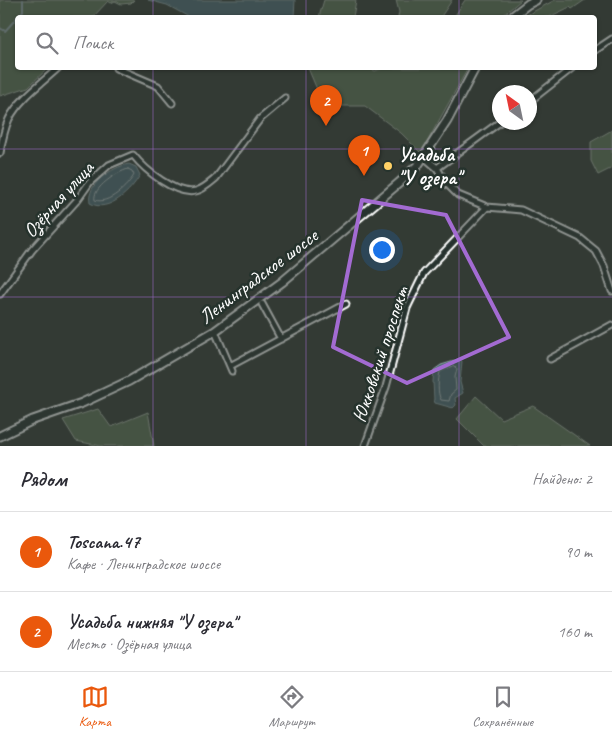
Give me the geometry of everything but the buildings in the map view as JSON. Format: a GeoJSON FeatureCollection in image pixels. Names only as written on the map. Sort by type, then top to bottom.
{"type":"FeatureCollection","features":[{"type":"Feature","properties":{"kind":"main road"},"geometry":{"type":"LineString","coordinates":[[514,15],[536,0]]}},
{"type":"Feature","properties":{"kind":"main road","name":"Ленинградское шоссе"},"geometry":{"type":"LineString","coordinates":[[0,436],[33,420],[82,403],[129,382],[215,331],[269,291],[328,244],[399,183],[424,157],[447,121],[474,70]]}},
{"type":"Feature","properties":{"kind":"street"},"geometry":{"type":"LineString","coordinates":[[597,49],[612,39]]}},
{"type":"Feature","properties":{"kind":"street"},"geometry":{"type":"LineString","coordinates":[[0,153],[3,135],[10,117],[56,70]]}},
{"type":"Feature","properties":{"kind":"street"},"geometry":{"type":"LineString","coordinates":[[121,70],[158,86],[172,103]]}},
{"type":"Feature","properties":{"kind":"street"},"geometry":{"type":"LineString","coordinates":[[537,96],[569,70]]}},
{"type":"Feature","properties":{"kind":"street","name":"Озёрная улица"},"geometry":{"type":"LineString","coordinates":[[0,294],[32,250],[78,199],[90,182],[109,165],[133,156],[142,166],[171,186],[186,192],[196,191],[207,186],[216,178],[260,119],[285,98]]}},
{"type":"Feature","properties":{"kind":"street"},"geometry":{"type":"LineString","coordinates":[[436,168],[492,128]]}},
{"type":"Feature","properties":{"kind":"street"},"geometry":{"type":"LineString","coordinates":[[424,157],[436,168],[446,183],[458,195],[487,207],[521,210],[580,238],[596,251],[604,266],[612,291]]}},
{"type":"Feature","properties":{"kind":"street","name":"Юкковский проспект"},"geometry":{"type":"LineString","coordinates":[[365,446],[386,387],[407,308],[424,273],[487,207]]}},
{"type":"Feature","properties":{"kind":"street"},"geometry":{"type":"LineString","coordinates":[[262,304],[281,339]]}},
{"type":"Feature","properties":{"kind":"street"},"geometry":{"type":"LineString","coordinates":[[215,331],[231,369],[281,339],[346,304]]}},
{"type":"Feature","properties":{"kind":"street"},"geometry":{"type":"LineString","coordinates":[[550,359],[612,325]]}},
{"type":"Feature","properties":{"kind":"highlighted area"},"geometry":{"type":"Polygon","coordinates":[[[362,200],[446,215],[509,337],[407,383],[333,347],[362,200]]]}},
{"type":"Feature","properties":{"kind":"green space"},"geometry":{"type":"Polygon","coordinates":[[[0,0],[134,0],[131,3],[121,4],[115,1],[111,3],[108,1],[95,15],[15,15],[15,70],[46,70],[28,87],[0,96],[0,0]]]}},
{"type":"Feature","properties":{"kind":"green space"},"geometry":{"type":"Polygon","coordinates":[[[324,0],[356,0],[353,15],[320,15],[324,0]]]}},
{"type":"Feature","properties":{"kind":"green space"},"geometry":{"type":"Polygon","coordinates":[[[396,0],[452,0],[442,15],[398,15],[396,0]]]}},
{"type":"Feature","properties":{"kind":"green space"},"geometry":{"type":"Polygon","coordinates":[[[465,0],[521,0],[503,15],[455,15],[465,0]]]}},
{"type":"Feature","properties":{"kind":"green space"},"geometry":{"type":"Polygon","coordinates":[[[555,0],[585,0],[572,9],[570,7],[553,15],[527,15],[555,0]]]}},
{"type":"Feature","properties":{"kind":"green space"},"geometry":{"type":"Polygon","coordinates":[[[309,70],[467,70],[421,153],[401,133],[365,106],[324,106],[309,70]]]}},
{"type":"Feature","properties":{"kind":"green space"},"geometry":{"type":"Polygon","coordinates":[[[612,130],[612,168],[598,175],[591,161],[591,142],[612,130]]]}},
{"type":"Feature","properties":{"kind":"green space"},"geometry":{"type":"Polygon","coordinates":[[[476,396],[501,419],[533,406],[590,446],[484,446],[457,419],[476,396]]]}},
{"type":"Feature","properties":{"kind":"green space"},"geometry":{"type":"Polygon","coordinates":[[[98,409],[111,427],[148,412],[154,446],[101,446],[76,441],[63,420],[98,409]]]}},
{"type":"Feature","properties":{"kind":"water"},"geometry":{"type":"Polygon","coordinates":[[[148,0],[295,0],[294,15],[185,15],[167,5],[148,0]]]}},
{"type":"Feature","properties":{"kind":"water"},"geometry":{"type":"Polygon","coordinates":[[[129,164],[136,167],[140,175],[119,199],[112,203],[97,206],[90,203],[92,189],[96,183],[108,173],[129,164]]]}},
{"type":"Feature","properties":{"kind":"water"},"geometry":{"type":"Polygon","coordinates":[[[458,360],[462,361],[460,382],[463,393],[455,398],[456,405],[453,408],[435,403],[434,370],[441,365],[458,360]]]}},
{"type":"Feature","properties":{"kind":"waterway"},"geometry":{"type":"LineString","coordinates":[[19,15],[23,11],[23,0]]}},
{"type":"Feature","properties":{"kind":"waterway"},"geometry":{"type":"LineString","coordinates":[[0,28],[5,31],[15,20]]}},
{"type":"Feature","properties":{"kind":"place","name":"Усадьба нижняя \"У озера\""},"geometry":{"type":"Point","coordinates":[326,126]}},
{"type":"Feature","properties":{"kind":"place","name":"Усадьба \"У озера\""},"geometry":{"type":"Point","coordinates":[388,166]}},
{"type":"Feature","properties":{"kind":"place","name":"Toscana.47"},"geometry":{"type":"Point","coordinates":[364,176]}}]}
